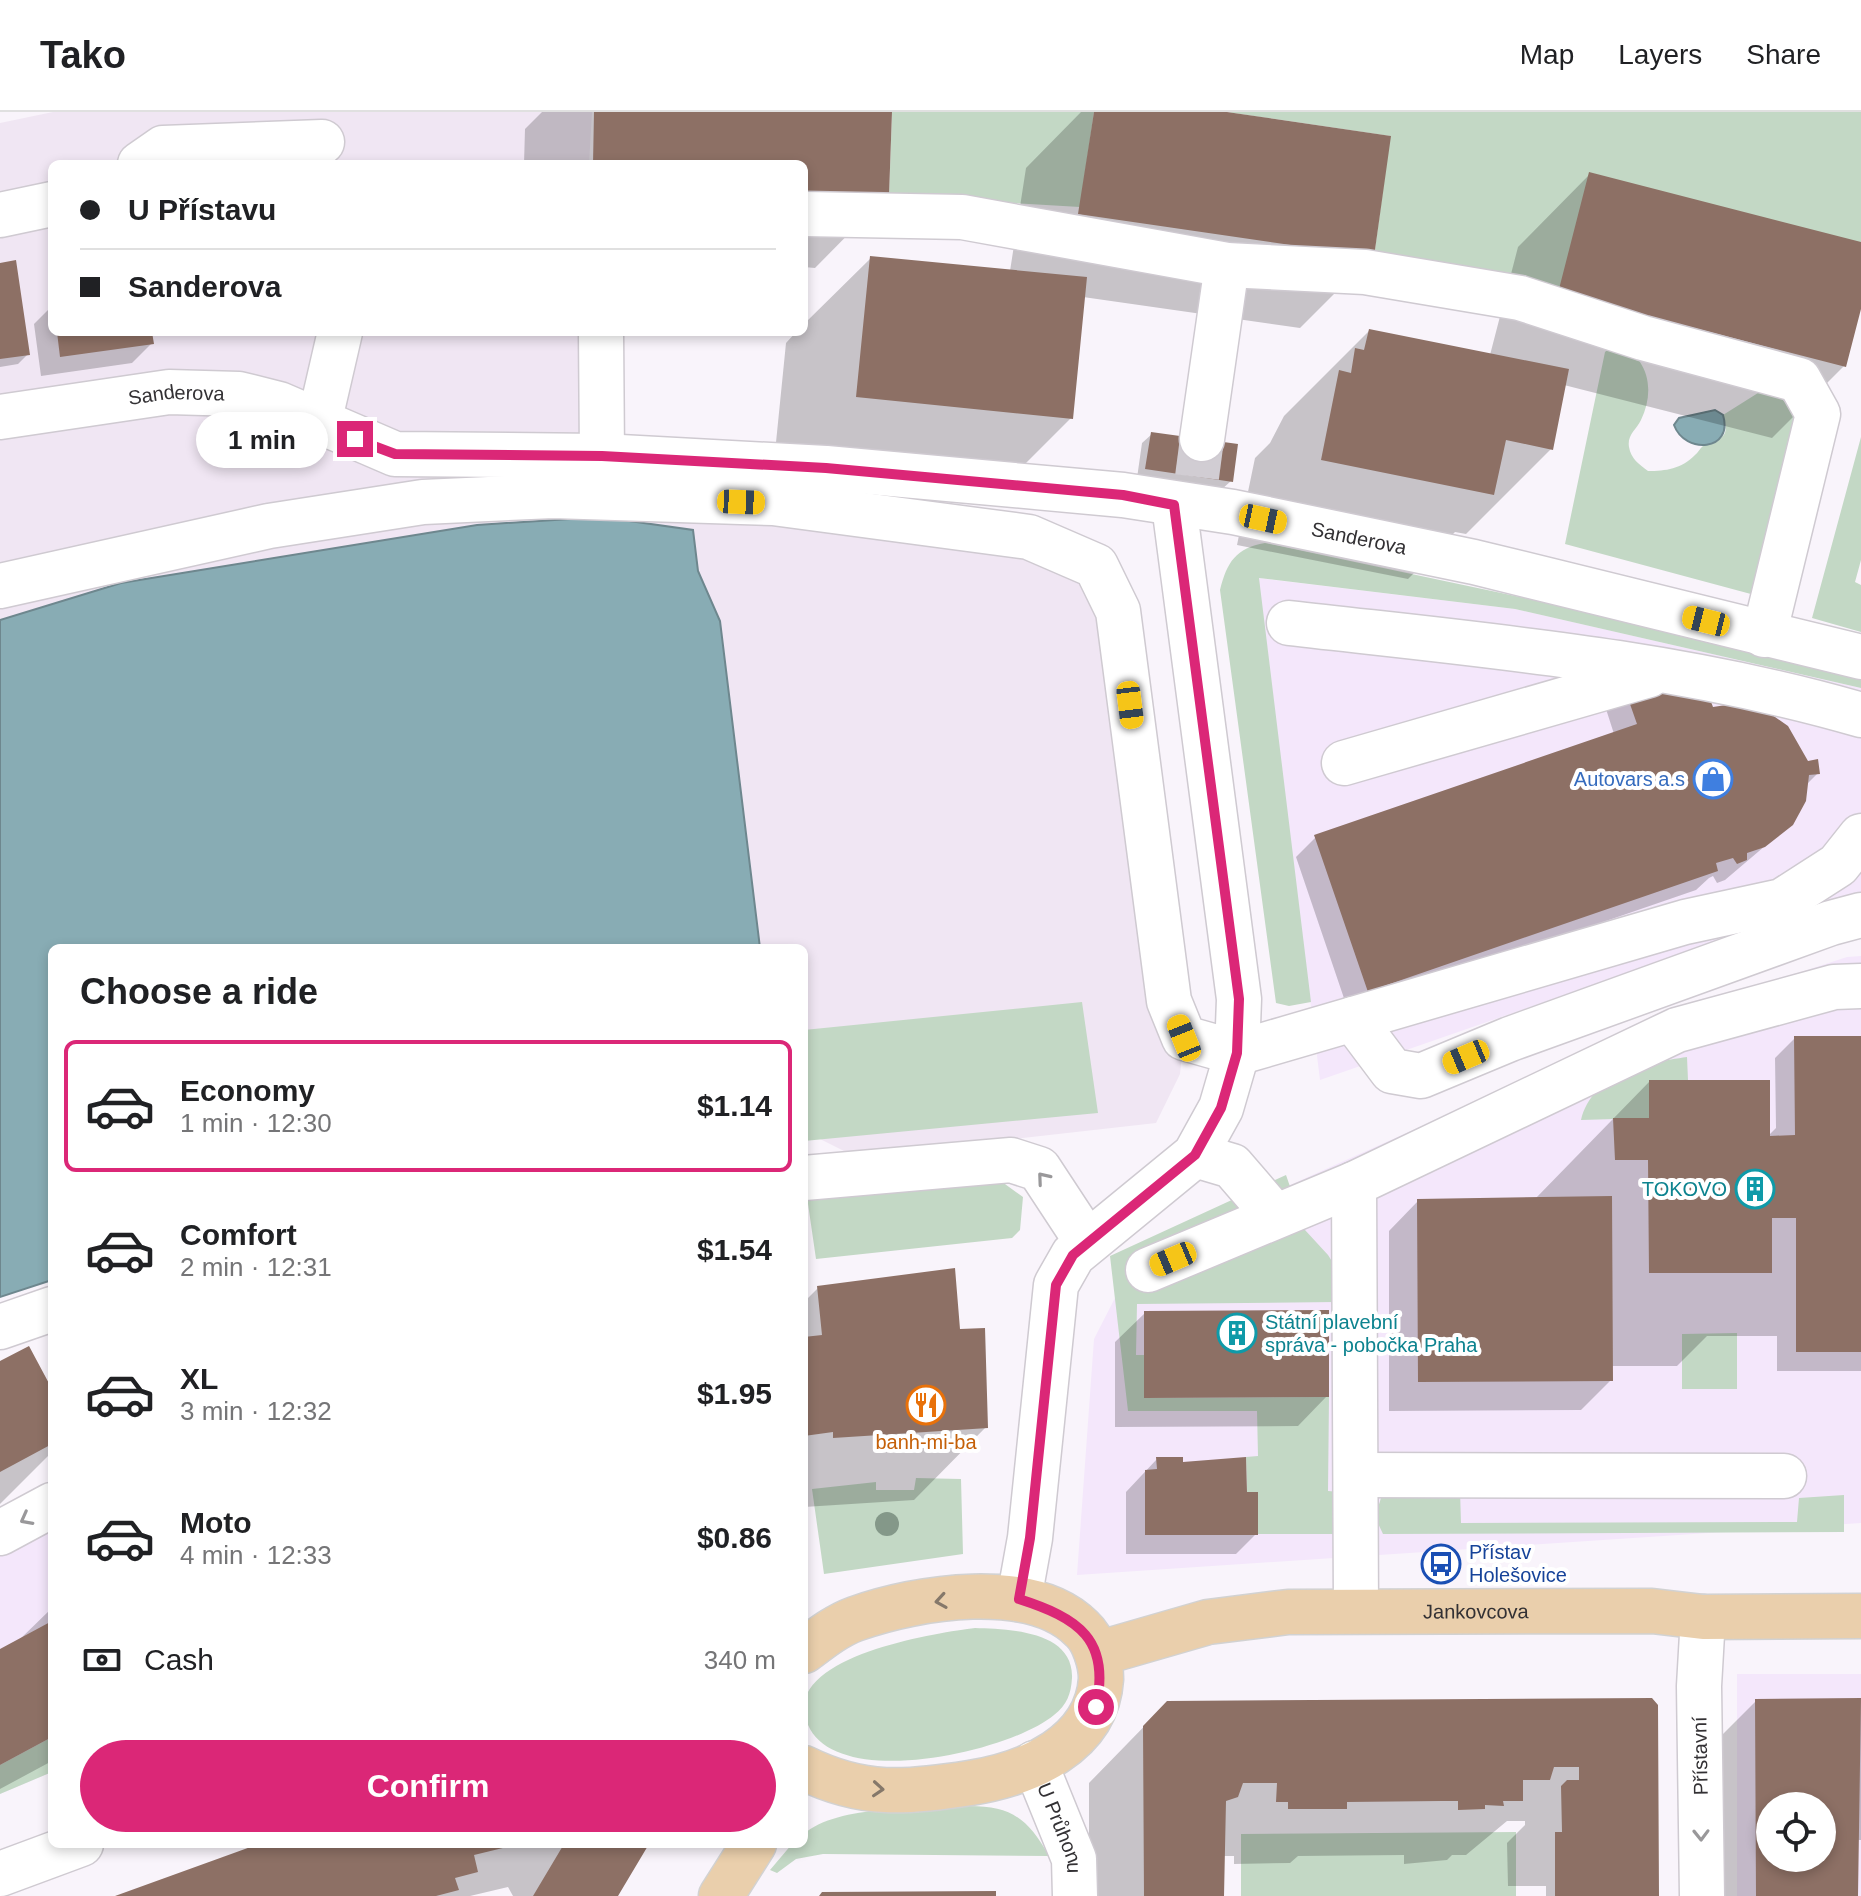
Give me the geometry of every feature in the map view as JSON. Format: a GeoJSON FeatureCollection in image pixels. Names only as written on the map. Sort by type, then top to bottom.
{"type":"FeatureCollection","features":[{"type":"Feature","properties":{"kind":"main road"},"geometry":{"type":"LineString","coordinates":[[808,1770],[837,1784],[880,1791],[930,1789],[986,1780],[1035,1763],[1071,1742],[1091,1719],[1099,1695],[1101,1674],[1097,1654],[1084,1630],[1059,1611],[1019,1599],[968,1596],[899,1607],[855,1619],[812,1640]]}},
{"type":"Feature","properties":{"kind":"main road","name":"Jankovcova"},"geometry":{"type":"LineString","coordinates":[[1097,1654],[1239,1616],[1356,1610],[1652,1611],[1703,1617],[1861,1616]]}},
{"type":"Feature","properties":{"kind":"main road"},"geometry":{"type":"LineString","coordinates":[[721,1896],[751,1848]]}},
{"type":"Feature","properties":{"kind":"street"},"geometry":{"type":"LineString","coordinates":[[146,160],[163,148],[322,142]]}},
{"type":"Feature","properties":{"kind":"street"},"geometry":{"type":"LineString","coordinates":[[0,215],[48,205]]}},
{"type":"Feature","properties":{"kind":"street"},"geometry":{"type":"LineString","coordinates":[[808,214],[962,217],[1227,265],[1365,272],[1520,298],[1643,338],[1799,380],[1818,414],[1764,635]]}},
{"type":"Feature","properties":{"kind":"street"},"geometry":{"type":"LineString","coordinates":[[1019,1599],[1030,1538],[1056,1285],[1073,1255],[1195,1155],[1221,1108],[1237,1053],[1239,999],[1191,482],[1227,265]]}},
{"type":"Feature","properties":{"kind":"street"},"geometry":{"type":"LineString","coordinates":[[319,423],[339,336]]}},
{"type":"Feature","properties":{"kind":"street"},"geometry":{"type":"LineString","coordinates":[[601,336],[602,456]]}},
{"type":"Feature","properties":{"kind":"street","name":"Sanderova"},"geometry":{"type":"LineString","coordinates":[[0,417],[169,392],[239,394],[279,404],[395,454],[602,456],[826,468],[1123,495],[1191,482],[1474,562],[1861,657]]}},
{"type":"Feature","properties":{"kind":"street"},"geometry":{"type":"LineString","coordinates":[[0,586],[269,526],[437,501],[553,496],[773,503],[1029,537],[1096,566],[1118,611],[1169,1001],[1184,1038],[1237,1053],[1685,922],[1782,901],[1838,865],[1861,836]]}},
{"type":"Feature","properties":{"kind":"street"},"geometry":{"type":"LineString","coordinates":[[1289,623],[1574,656],[1803,698],[1861,715]]}},
{"type":"Feature","properties":{"kind":"street"},"geometry":{"type":"LineString","coordinates":[[1344,763],[1659,672]]}},
{"type":"Feature","properties":{"kind":"street"},"geometry":{"type":"LineString","coordinates":[[1353,1019],[1392,1071],[1421,1076],[1525,1033],[1861,915]]}},
{"type":"Feature","properties":{"kind":"street"},"geometry":{"type":"LineString","coordinates":[[1148,1270],[1354,1184],[1677,1030],[1834,987],[1861,986]]}},
{"type":"Feature","properties":{"kind":"street"},"geometry":{"type":"LineString","coordinates":[[1195,1155],[1232,1166],[1275,1216]]}},
{"type":"Feature","properties":{"kind":"street"},"geometry":{"type":"LineString","coordinates":[[808,1178],[1011,1160],[1039,1169],[1087,1242]]}},
{"type":"Feature","properties":{"kind":"street"},"geometry":{"type":"LineString","coordinates":[[1354,1184],[1356,1610]]}},
{"type":"Feature","properties":{"kind":"street"},"geometry":{"type":"LineString","coordinates":[[1356,1475],[1784,1476]]}},
{"type":"Feature","properties":{"kind":"street"},"geometry":{"type":"LineString","coordinates":[[0,1533],[48,1507]]}},
{"type":"Feature","properties":{"kind":"street","name":"Přístavní"},"geometry":{"type":"LineString","coordinates":[[1702,1896],[1699,1686],[1703,1617]]}},
{"type":"Feature","properties":{"kind":"street","name":"U Průhonu"},"geometry":{"type":"LineString","coordinates":[[1035,1763],[1074,1859],[1075,1896]]}},
{"type":"Feature","properties":{"kind":"street"},"geometry":{"type":"LineString","coordinates":[[0,1874],[70,1848]]}},
{"type":"Feature","properties":{"kind":"shaded area"},"geometry":{"type":"Polygon","coordinates":[[[53,112],[592,112],[589,160],[48,160],[48,336],[585,336],[585,444],[1103,557],[1129,581],[1188,1000],[1180,1074],[1156,1123],[856,1157],[808,1133],[808,944],[760,944],[720,621],[698,571],[693,530],[477,525],[121,583],[0,620],[0,123],[53,112]]]}},
{"type":"Feature","properties":{"kind":"shaded area"},"geometry":{"type":"Polygon","coordinates":[[[1258,578],[1515,609],[1861,688],[1861,892],[1320,1080],[1258,578]]]}},
{"type":"Feature","properties":{"kind":"shaded area"},"geometry":{"type":"Polygon","coordinates":[[[1861,956],[1861,1523],[1077,1575],[1094,1339],[1138,1253],[1675,1013],[1847,957],[1861,956]]]}},
{"type":"Feature","properties":{"kind":"shaded area"},"geometry":{"type":"Polygon","coordinates":[[[48,1524],[48,1774],[0,1794],[0,1551],[48,1524]]]}},
{"type":"Feature","properties":{"kind":"shaded area"},"geometry":{"type":"Polygon","coordinates":[[[1737,1674],[1861,1674],[1861,1896],[1737,1896],[1737,1674]]]}},
{"type":"Feature","properties":{"kind":"green space"},"geometry":{"type":"Polygon","coordinates":[[[892,112],[1094,112],[1080,207],[889,196],[892,112]]]}},
{"type":"Feature","properties":{"kind":"green space"},"geometry":{"type":"Polygon","coordinates":[[[1227,112],[1861,112],[1861,242],[1558,293],[1374,257],[1390,136],[1227,112]]]}},
{"type":"Feature","properties":{"kind":"green space"},"geometry":{"type":"Polygon","coordinates":[[[1615,344],[1635,356],[1646,374],[1646,408],[1629,443],[1634,458],[1648,471],[1673,468],[1690,460],[1703,446],[1725,433],[1723,415],[1758,393],[1775,392],[1802,420],[1762,597],[1565,544],[1605,352],[1615,344]]]}},
{"type":"Feature","properties":{"kind":"green space"},"geometry":{"type":"Polygon","coordinates":[[[1861,437],[1861,560],[1855,582],[1861,585],[1861,632],[1812,618],[1861,437]]]}},
{"type":"Feature","properties":{"kind":"green space"},"geometry":{"type":"Polygon","coordinates":[[[1265,543],[1595,613],[1861,677],[1861,688],[1515,609],[1259,578],[1311,1002],[1289,1006],[1276,1003],[1220,590],[1234,558],[1255,545],[1265,543]]]}},
{"type":"Feature","properties":{"kind":"green space"},"geometry":{"type":"Polygon","coordinates":[[[1082,1002],[1098,1113],[808,1141],[808,1030],[1082,1002]]]}},
{"type":"Feature","properties":{"kind":"green space"},"geometry":{"type":"Polygon","coordinates":[[[1687,1057],[1688,1080],[1649,1080],[1649,1118],[1581,1120],[1587,1104],[1609,1081],[1638,1067],[1687,1057]]]}},
{"type":"Feature","properties":{"kind":"green space"},"geometry":{"type":"Polygon","coordinates":[[[1286,1175],[1305,1230],[1328,1255],[1340,1274],[1336,1302],[1137,1304],[1136,1355],[1144,1355],[1145,1398],[1329,1397],[1328,1491],[1340,1492],[1335,1534],[1258,1534],[1258,1492],[1247,1492],[1246,1457],[1258,1456],[1257,1411],[1128,1411],[1110,1256],[1286,1175]]]}},
{"type":"Feature","properties":{"kind":"green space"},"geometry":{"type":"Polygon","coordinates":[[[998,1179],[1023,1197],[1020,1230],[1012,1238],[816,1259],[808,1197],[998,1179]]]}},
{"type":"Feature","properties":{"kind":"green space"},"geometry":{"type":"Polygon","coordinates":[[[1737,1333],[1737,1389],[1682,1389],[1682,1334],[1737,1333]]]}},
{"type":"Feature","properties":{"kind":"green space"},"geometry":{"type":"Polygon","coordinates":[[[916,1478],[961,1479],[963,1554],[824,1574],[812,1489],[876,1482],[876,1490],[914,1490],[916,1478]]]}},
{"type":"Feature","properties":{"kind":"green space"},"geometry":{"type":"Polygon","coordinates":[[[1392,1490],[1460,1490],[1461,1523],[1797,1522],[1799,1498],[1844,1495],[1844,1532],[1383,1534],[1375,1517],[1381,1498],[1392,1490]]]}},
{"type":"Feature","properties":{"kind":"green space"},"geometry":{"type":"Polygon","coordinates":[[[975,1628],[1004,1629],[1051,1641],[1070,1662],[1072,1678],[1068,1699],[1054,1715],[1003,1741],[929,1758],[891,1761],[856,1758],[828,1747],[810,1729],[808,1696],[814,1684],[835,1667],[895,1643],[975,1628]]]}},
{"type":"Feature","properties":{"kind":"green space"},"geometry":{"type":"Polygon","coordinates":[[[48,1739],[48,1774],[0,1794],[0,1765],[48,1739]]]}},
{"type":"Feature","properties":{"kind":"green space"},"geometry":{"type":"Polygon","coordinates":[[[969,1806],[1008,1812],[1026,1824],[1049,1856],[823,1854],[796,1859],[777,1873],[770,1870],[789,1848],[808,1848],[808,1831],[819,1824],[838,1817],[882,1810],[969,1806]]]}},
{"type":"Feature","properties":{"kind":"green space"},"geometry":{"type":"Polygon","coordinates":[[[1516,1832],[1516,1896],[1241,1896],[1241,1834],[1516,1832]]]}},
{"type":"Feature","properties":{"kind":"water"},"geometry":{"type":"Polygon","coordinates":[[[1715,410],[1723,415],[1725,427],[1722,436],[1707,445],[1688,441],[1674,425],[1679,418],[1715,410]]]}},
{"type":"Feature","properties":{"kind":"water"},"geometry":{"type":"Polygon","coordinates":[[[601,517],[693,530],[698,571],[720,621],[760,944],[48,944],[48,1281],[0,1297],[0,620],[121,583],[477,525],[601,517]]]}},
{"type":"Feature","properties":{"kind":"building"},"geometry":{"type":"Polygon","coordinates":[[[594,112],[892,112],[889,196],[808,193],[808,160],[593,160],[594,112]]]}},
{"type":"Feature","properties":{"kind":"building"},"geometry":{"type":"Polygon","coordinates":[[[1094,112],[1227,112],[1391,136],[1374,257],[1078,214],[1094,112]]]}},
{"type":"Feature","properties":{"kind":"building"},"geometry":{"type":"Polygon","coordinates":[[[1589,172],[1861,242],[1861,309],[1846,367],[1558,293],[1589,172]]]}},
{"type":"Feature","properties":{"kind":"building"},"geometry":{"type":"Polygon","coordinates":[[[870,256],[1087,277],[1073,419],[856,397],[870,256]]]}},
{"type":"Feature","properties":{"kind":"building"},"geometry":{"type":"Polygon","coordinates":[[[16,260],[30,355],[0,359],[0,263],[16,260]]]}},
{"type":"Feature","properties":{"kind":"building"},"geometry":{"type":"Polygon","coordinates":[[[1369,329],[1569,369],[1553,450],[1506,440],[1494,495],[1321,460],[1339,370],[1351,373],[1355,348],[1364,350],[1369,329]]]}},
{"type":"Feature","properties":{"kind":"building"},"geometry":{"type":"Polygon","coordinates":[[[57,336],[153,336],[154,344],[60,357],[57,336]]]}},
{"type":"Feature","properties":{"kind":"building"},"geometry":{"type":"Polygon","coordinates":[[[1151,432],[1238,444],[1233,482],[1145,469],[1151,432]]]}},
{"type":"Feature","properties":{"kind":"building"},"geometry":{"type":"Polygon","coordinates":[[[1624,687],[1710,699],[1713,707],[1739,703],[1765,710],[1788,726],[1808,761],[1818,759],[1820,774],[1809,775],[1806,801],[1793,825],[1765,847],[1747,853],[1747,860],[1737,864],[1733,858],[1716,863],[1718,871],[1381,987],[1383,992],[1368,992],[1314,835],[1637,724],[1624,687]]]}},
{"type":"Feature","properties":{"kind":"building","name":"TOKOVO"},"geometry":{"type":"Polygon","coordinates":[[[1794,1036],[1861,1036],[1861,1352],[1796,1352],[1796,1218],[1772,1218],[1772,1273],[1649,1273],[1648,1160],[1615,1160],[1613,1118],[1649,1118],[1649,1080],[1770,1080],[1770,1136],[1795,1135],[1794,1036]]]}},
{"type":"Feature","properties":{"kind":"building"},"geometry":{"type":"Polygon","coordinates":[[[1612,1196],[1613,1381],[1418,1382],[1417,1199],[1612,1196]]]}},
{"type":"Feature","properties":{"kind":"building"},"geometry":{"type":"Polygon","coordinates":[[[955,1268],[960,1329],[985,1328],[988,1428],[833,1438],[833,1432],[808,1435],[808,1337],[822,1335],[817,1286],[955,1268]]]}},
{"type":"Feature","properties":{"kind":"building","name":"Státní plavební správa - pobočka Praha"},"geometry":{"type":"Polygon","coordinates":[[[1329,1310],[1329,1397],[1144,1398],[1144,1311],[1329,1310]]]}},
{"type":"Feature","properties":{"kind":"building"},"geometry":{"type":"Polygon","coordinates":[[[29,1346],[48,1382],[48,1446],[0,1472],[0,1361],[29,1346]]]}},
{"type":"Feature","properties":{"kind":"building"},"geometry":{"type":"Polygon","coordinates":[[[1156,1457],[1183,1457],[1183,1462],[1246,1457],[1247,1492],[1258,1492],[1258,1535],[1145,1535],[1145,1470],[1157,1469],[1156,1457]]]}},
{"type":"Feature","properties":{"kind":"building"},"geometry":{"type":"Polygon","coordinates":[[[48,1623],[48,1739],[0,1765],[0,1649],[48,1623]]]}},
{"type":"Feature","properties":{"kind":"building"},"geometry":{"type":"Polygon","coordinates":[[[1652,1698],[1658,1705],[1659,1896],[1555,1896],[1555,1832],[1562,1832],[1561,1786],[1567,1780],[1579,1780],[1579,1767],[1554,1767],[1550,1780],[1523,1780],[1523,1801],[1503,1801],[1504,1806],[1485,1805],[1485,1809],[1458,1810],[1458,1801],[1441,1801],[1347,1802],[1347,1809],[1288,1809],[1288,1802],[1276,1802],[1277,1783],[1243,1783],[1238,1797],[1226,1801],[1224,1896],[1144,1896],[1143,1726],[1167,1701],[1652,1698]]]}},
{"type":"Feature","properties":{"kind":"building"},"geometry":{"type":"Polygon","coordinates":[[[1861,1698],[1858,1896],[1756,1896],[1755,1699],[1861,1698]]]}},
{"type":"Feature","properties":{"kind":"building"},"geometry":{"type":"Polygon","coordinates":[[[248,1848],[503,1848],[474,1855],[478,1872],[455,1878],[459,1890],[436,1896],[115,1896],[248,1848]]]}},
{"type":"Feature","properties":{"kind":"building"},"geometry":{"type":"Polygon","coordinates":[[[562,1848],[647,1848],[618,1896],[533,1896],[562,1848]]]}},
{"type":"Feature","properties":{"kind":"building"},"geometry":{"type":"Polygon","coordinates":[[[996,1891],[996,1896],[819,1896],[822,1892],[996,1891]]]}},
{"type":"Feature","properties":{"kind":"tunnel"},"geometry":{"type":"LineString","coordinates":[[1197,477],[1202,439]]}},
{"type":"Feature","properties":{"kind":"place","name":"Autovars a.s"},"geometry":{"type":"Point","coordinates":[1713,779]}},
{"type":"Feature","properties":{"kind":"place","name":"TOKOVO"},"geometry":{"type":"Point","coordinates":[1755,1189]}},
{"type":"Feature","properties":{"kind":"place","name":"Státní plavební správa - pobočka Praha"},"geometry":{"type":"Point","coordinates":[1237,1333]}},
{"type":"Feature","properties":{"kind":"place","name":"banh-mi-ba"},"geometry":{"type":"Point","coordinates":[926,1405]}},
{"type":"Feature","properties":{"kind":"place","name":"Přístav Holešovice"},"geometry":{"type":"Point","coordinates":[1441,1564]}},
{"type":"Feature","properties":{"kind":"route"},"geometry":{"type":"LineString","coordinates":[[355,439],[395,454],[602,456],[826,468],[1123,495],[1174,505],[1239,999],[1237,1053],[1221,1108],[1195,1155],[1073,1255],[1056,1285],[1030,1538],[1019,1599],[1059,1611],[1084,1630],[1097,1654],[1101,1674],[1096,1707]]}}]}
